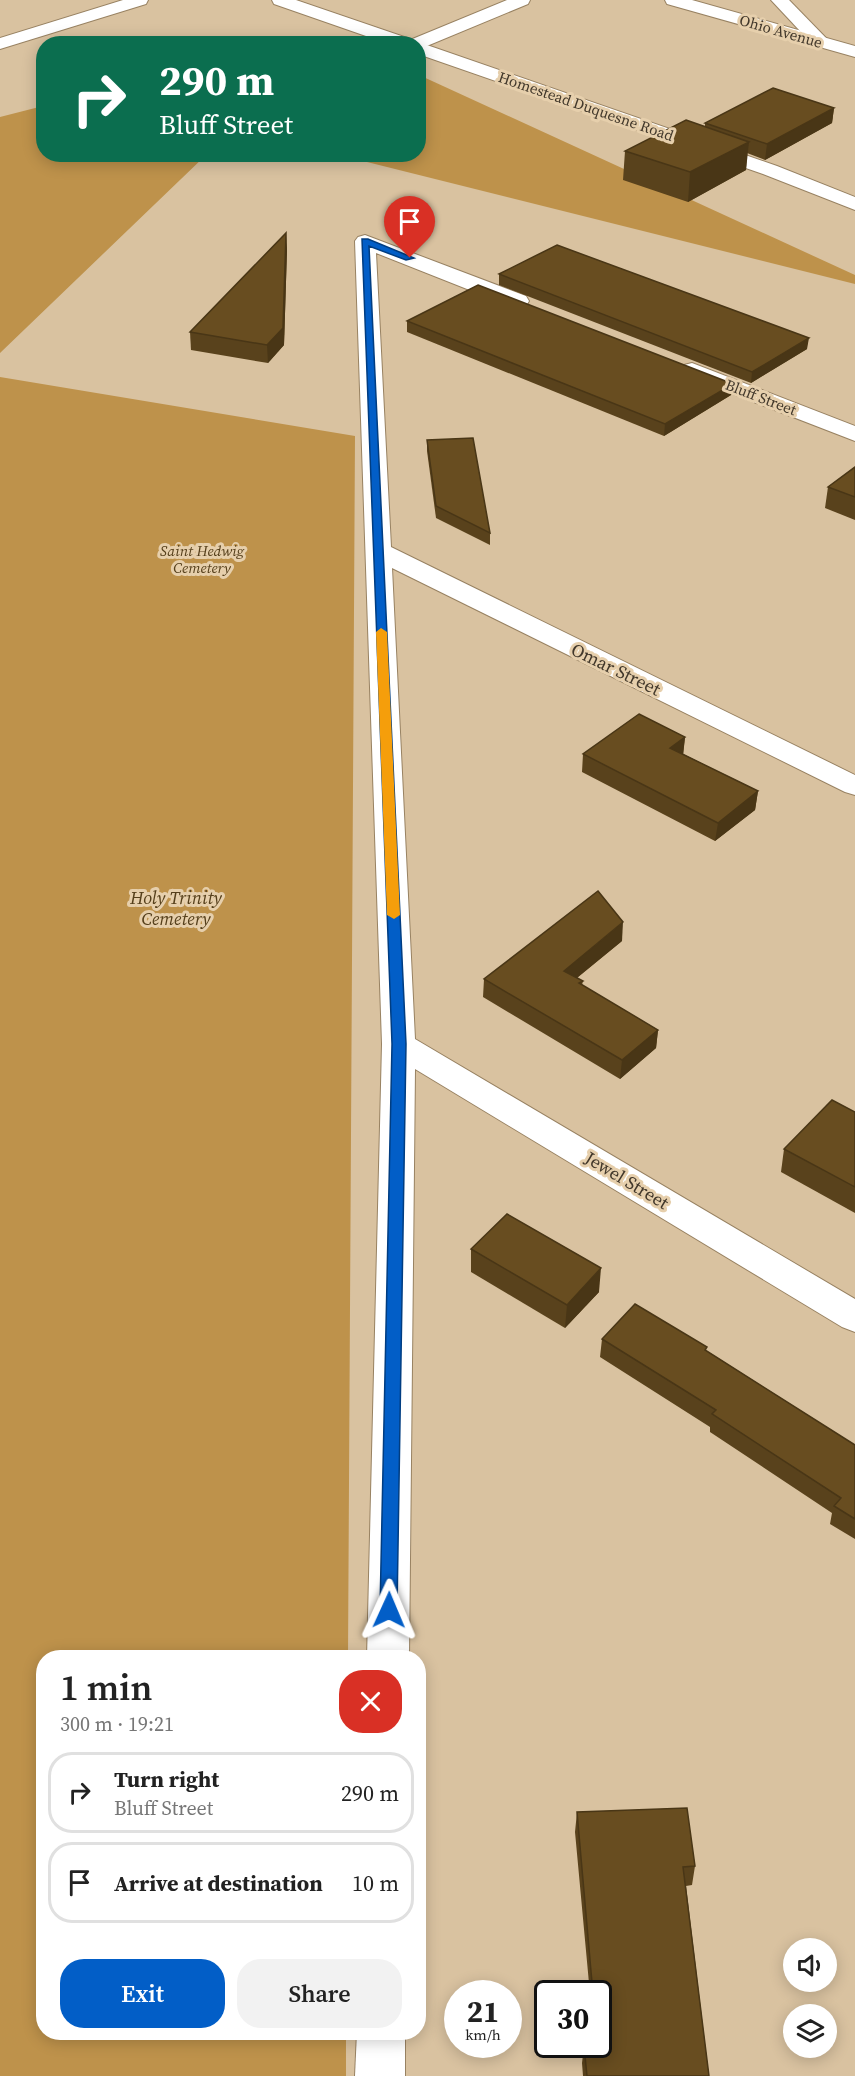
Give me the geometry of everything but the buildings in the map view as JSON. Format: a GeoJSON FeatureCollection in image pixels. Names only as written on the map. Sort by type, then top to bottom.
{"type":"FeatureCollection","features":[{"type":"Feature","properties":{"kind":"street"},"geometry":{"type":"LineString","coordinates":[[0,44],[140,0]]}},
{"type":"Feature","properties":{"kind":"street"},"geometry":{"type":"LineString","coordinates":[[280,0],[384,36]]}},
{"type":"Feature","properties":{"kind":"street"},"geometry":{"type":"LineString","coordinates":[[426,40],[522,0]]}},
{"type":"Feature","properties":{"kind":"street","name":"Ohio Avenue"},"geometry":{"type":"LineString","coordinates":[[673,0],[855,52]]}},
{"type":"Feature","properties":{"kind":"street"},"geometry":{"type":"LineString","coordinates":[[779,0],[821,43]]}},
{"type":"Feature","properties":{"kind":"street","name":"Homestead Duquesne Road"},"geometry":{"type":"LineString","coordinates":[[426,51],[770,170],[855,204]]}},
{"type":"Feature","properties":{"kind":"street"},"geometry":{"type":"LineString","coordinates":[[388,1650],[399,1044],[365,241],[532,307]]}},
{"type":"Feature","properties":{"kind":"street","name":"Bluff Street"},"geometry":{"type":"LineString","coordinates":[[677,364],[855,434]]}},
{"type":"Feature","properties":{"kind":"street","name":"Omar Street"},"geometry":{"type":"LineString","coordinates":[[378,551],[855,786]]}},
{"type":"Feature","properties":{"kind":"street","name":"Jewel Street"},"geometry":{"type":"LineString","coordinates":[[399,1044],[855,1317]]}},
{"type":"Feature","properties":{"kind":"street"},"geometry":{"type":"LineString","coordinates":[[380,2076],[381,2040]]}},
{"type":"Feature","properties":{"kind":"green space"},"geometry":{"type":"Polygon","coordinates":[[[426,78],[855,275],[855,284],[367,162],[426,162],[426,78]]]}},
{"type":"Feature","properties":{"kind":"green space"},"geometry":{"type":"Polygon","coordinates":[[[36,108],[36,162],[199,162],[0,353],[0,117],[36,108]]]}},
{"type":"Feature","properties":{"kind":"green space","name":"Holy Trinity Cemetery"},"geometry":{"type":"Polygon","coordinates":[[[0,377],[355,436],[348,1650],[36,1650],[36,2040],[346,2040],[346,2076],[0,2076],[0,377]]]}},
{"type":"Feature","properties":{"kind":"slow traffic"},"geometry":{"type":"LineString","coordinates":[[381,632],[394,915]]}},
{"type":"Feature","properties":{"kind":"route"},"geometry":{"type":"LineString","coordinates":[[389,1610],[399,1044],[365,241],[410,258]]}},
{"type":"Feature","properties":{"kind":"park label","name":"Saint Hedwig Cemetery"},"geometry":{"type":"Point","coordinates":[202,558]}}]}
